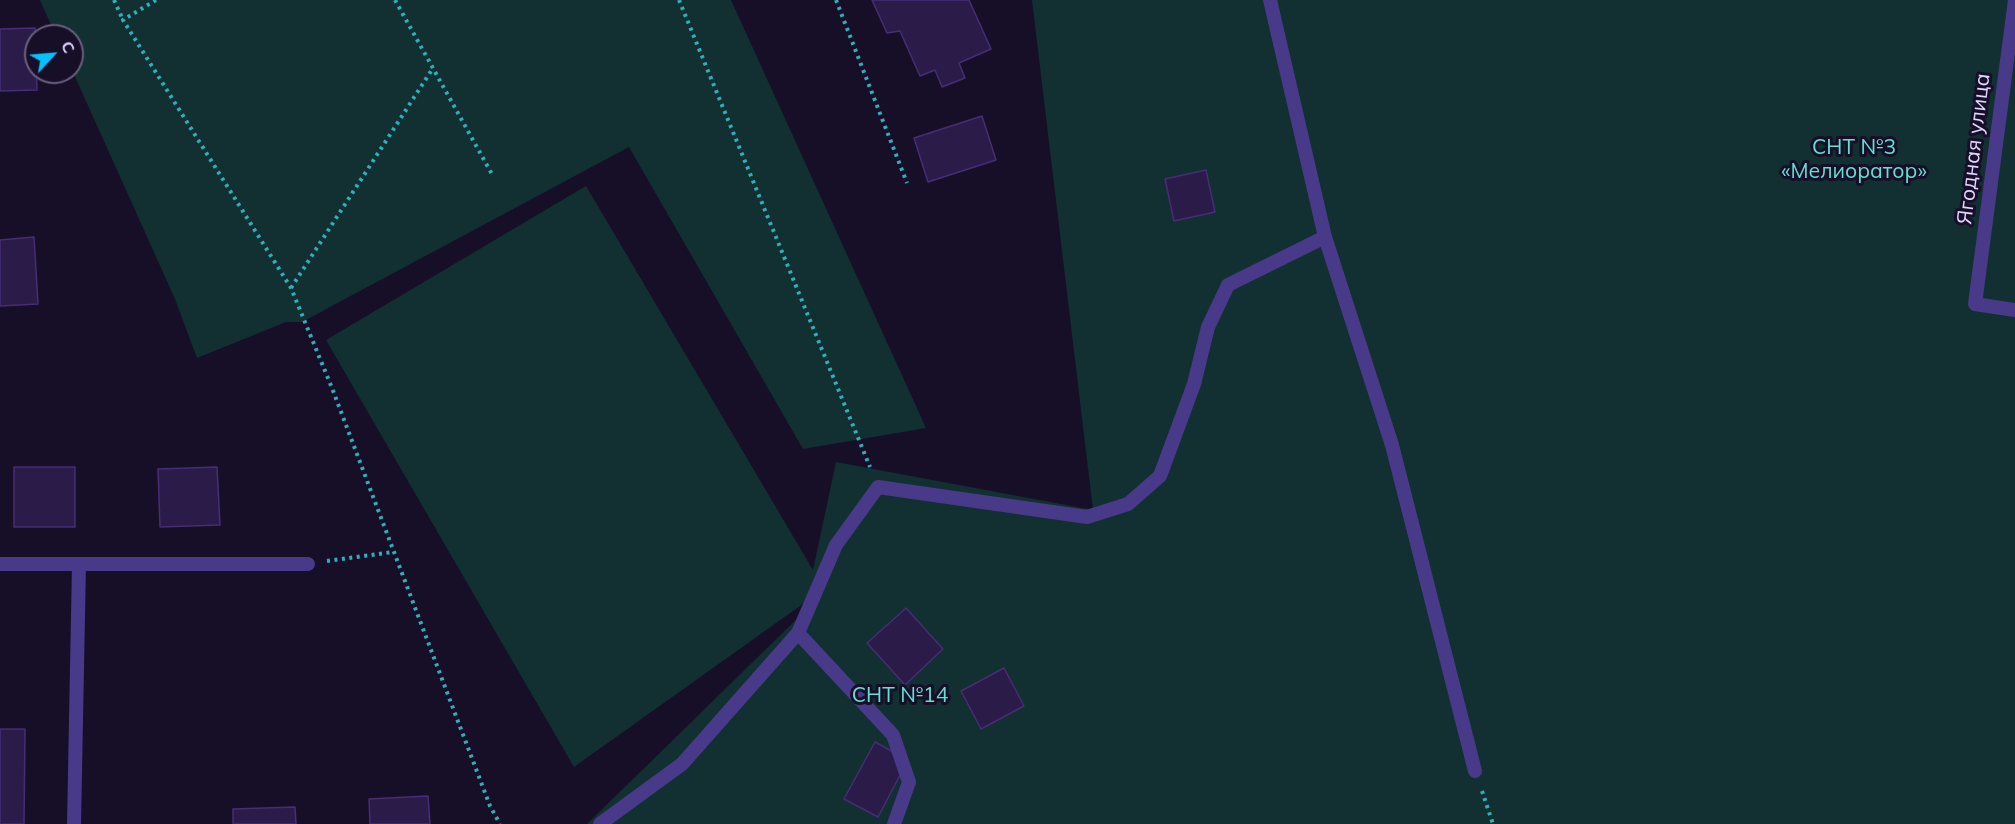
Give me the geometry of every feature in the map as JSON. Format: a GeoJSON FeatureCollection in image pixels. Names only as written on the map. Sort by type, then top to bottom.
{"type":"FeatureCollection","features":[{"type":"Feature","properties":{"kind":"lane"},"geometry":{"type":"LineString","coordinates":[[1270,0],[1325,237],[1392,445],[1475,771]]}},
{"type":"Feature","properties":{"kind":"lane","name":"Ягодная улица"},"geometry":{"type":"LineString","coordinates":[[2015,0],[1975,304],[2015,310]]}},
{"type":"Feature","properties":{"kind":"lane"},"geometry":{"type":"LineString","coordinates":[[600,824],[682,764],[798,633],[836,545],[878,488],[1087,517],[1128,504],[1160,476],[1194,384],[1208,327],[1228,285],[1325,237]]}},
{"type":"Feature","properties":{"kind":"lane"},"geometry":{"type":"LineString","coordinates":[[0,564],[308,564]]}},
{"type":"Feature","properties":{"kind":"lane"},"geometry":{"type":"LineString","coordinates":[[74,824],[79,564]]}},
{"type":"Feature","properties":{"kind":"lane"},"geometry":{"type":"LineString","coordinates":[[798,633],[893,735],[909,782],[894,824]]}},
{"type":"Feature","properties":{"kind":"path"},"geometry":{"type":"LineString","coordinates":[[114,0],[123,20],[291,288],[332,388],[490,806],[500,824]]}},
{"type":"Feature","properties":{"kind":"path"},"geometry":{"type":"LineString","coordinates":[[123,20],[156,0]]}},
{"type":"Feature","properties":{"kind":"path"},"geometry":{"type":"LineString","coordinates":[[396,0],[493,177]]}},
{"type":"Feature","properties":{"kind":"path"},"geometry":{"type":"LineString","coordinates":[[679,0],[878,488]]}},
{"type":"Feature","properties":{"kind":"path"},"geometry":{"type":"LineString","coordinates":[[836,0],[907,183]]}},
{"type":"Feature","properties":{"kind":"path"},"geometry":{"type":"LineString","coordinates":[[291,288],[433,68]]}},
{"type":"Feature","properties":{"kind":"path"},"geometry":{"type":"LineString","coordinates":[[308,564],[393,552]]}},
{"type":"Feature","properties":{"kind":"path"},"geometry":{"type":"LineString","coordinates":[[1475,771],[1493,824]]}},
{"type":"Feature","properties":{"kind":"green space"},"geometry":{"type":"Polygon","coordinates":[[[40,0],[731,0],[926,428],[803,449],[629,147],[302,322],[286,322],[197,358],[175,299],[78,84],[84,84],[84,24],[51,24],[40,0]]]}},
{"type":"Feature","properties":{"kind":"green space"},"geometry":{"type":"Polygon","coordinates":[[[1032,0],[2015,0],[2015,824],[587,824],[806,610],[807,601],[574,767],[326,340],[586,186],[813,570],[836,462],[1093,510],[1032,0]]]}},
{"type":"Feature","properties":{"kind":"building"},"geometry":{"type":"Polygon","coordinates":[[[872,0],[969,0],[991,49],[959,63],[965,78],[942,87],[935,70],[920,76],[900,31],[887,33],[872,0]]]}},
{"type":"Feature","properties":{"kind":"building"},"geometry":{"type":"Polygon","coordinates":[[[24,28],[24,84],[37,84],[37,90],[0,91],[0,29],[24,28]]]}},
{"type":"Feature","properties":{"kind":"building"},"geometry":{"type":"Polygon","coordinates":[[[982,116],[996,160],[928,182],[914,138],[982,116]]]}},
{"type":"Feature","properties":{"kind":"building"},"geometry":{"type":"Polygon","coordinates":[[[1206,170],[1215,212],[1174,221],[1165,179],[1206,170]]]}},
{"type":"Feature","properties":{"kind":"building"},"geometry":{"type":"Polygon","coordinates":[[[34,237],[38,304],[0,306],[0,240],[34,237]]]}},
{"type":"Feature","properties":{"kind":"building"},"geometry":{"type":"Polygon","coordinates":[[[14,467],[75,467],[75,527],[14,527],[14,467]]]}},
{"type":"Feature","properties":{"kind":"building"},"geometry":{"type":"Polygon","coordinates":[[[217,467],[220,525],[160,527],[158,469],[217,467]]]}},
{"type":"Feature","properties":{"kind":"building"},"geometry":{"type":"Polygon","coordinates":[[[906,608],[943,649],[905,685],[867,643],[906,608]]]}},
{"type":"Feature","properties":{"kind":"building"},"geometry":{"type":"Polygon","coordinates":[[[1004,668],[1024,706],[981,729],[961,691],[1004,668]]]}},
{"type":"Feature","properties":{"kind":"building"},"geometry":{"type":"Polygon","coordinates":[[[0,729],[25,729],[24,824],[0,824],[0,729]]]}},
{"type":"Feature","properties":{"kind":"building"},"geometry":{"type":"Polygon","coordinates":[[[875,742],[908,760],[878,817],[844,799],[875,742]]]}},
{"type":"Feature","properties":{"kind":"building"},"geometry":{"type":"Polygon","coordinates":[[[428,796],[430,824],[370,824],[369,799],[428,796]]]}},
{"type":"Feature","properties":{"kind":"building"},"geometry":{"type":"Polygon","coordinates":[[[295,807],[296,824],[233,824],[233,809],[295,807]]]}},
{"type":"Feature","properties":{"kind":"park label","name":"СНТ №3 «Мелиоратор»"},"geometry":{"type":"Point","coordinates":[1854,160]}},
{"type":"Feature","properties":{"kind":"park label","name":"СНТ №14"},"geometry":{"type":"Point","coordinates":[900,696]}}]}
